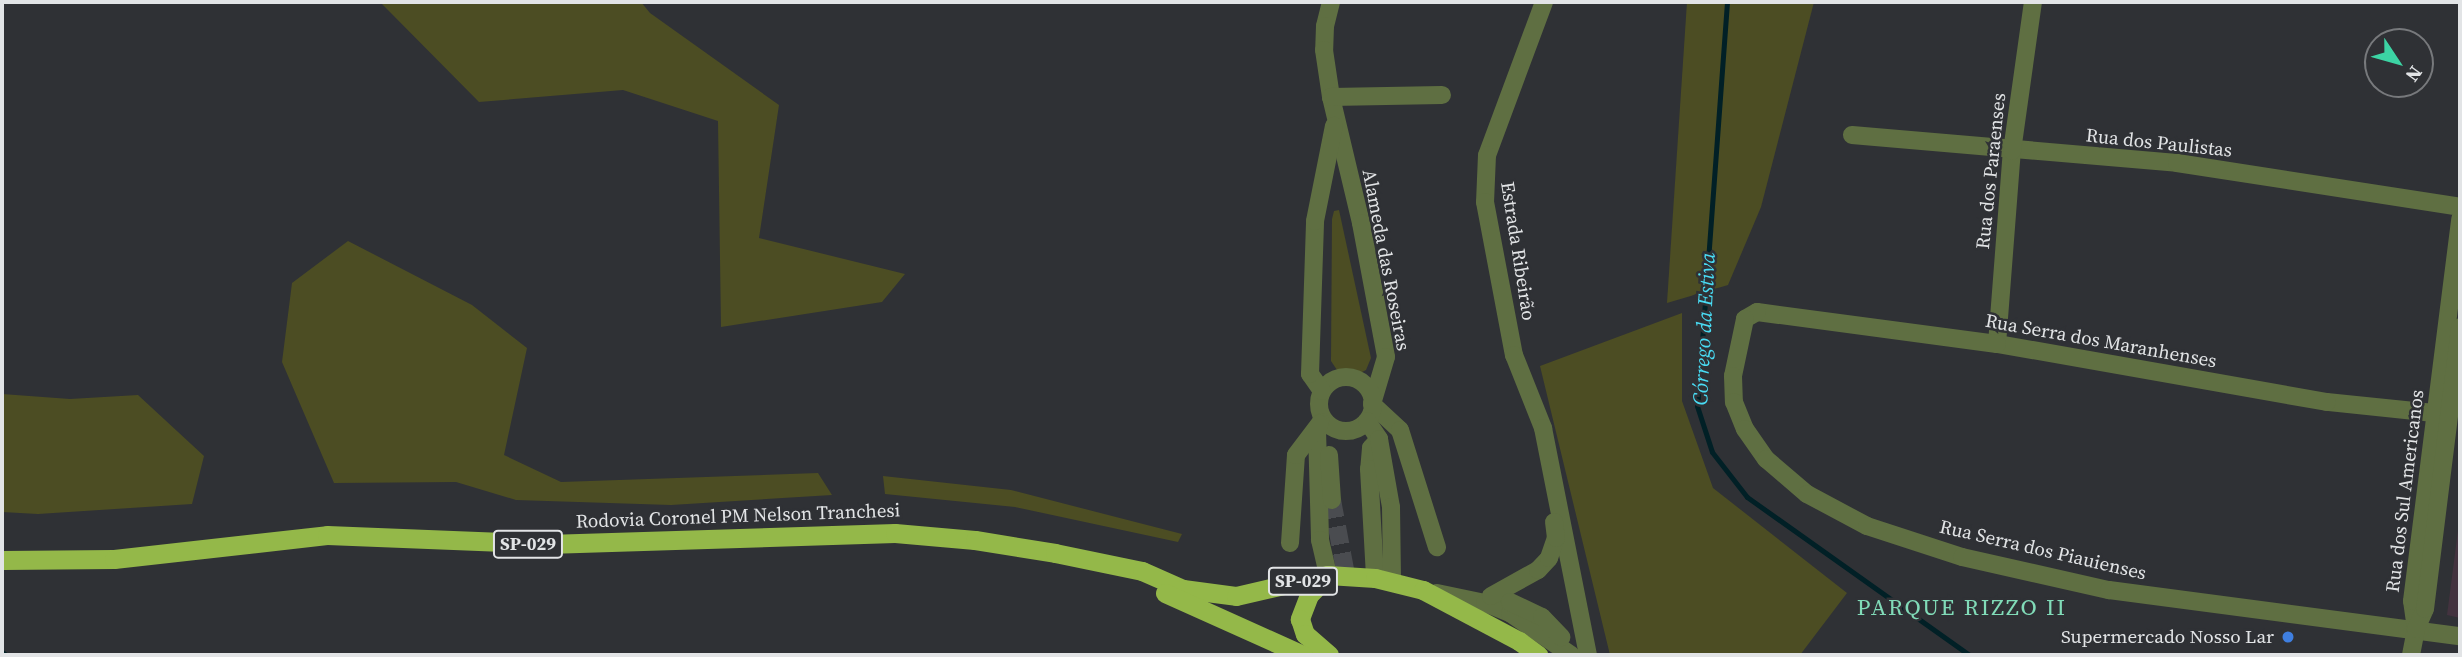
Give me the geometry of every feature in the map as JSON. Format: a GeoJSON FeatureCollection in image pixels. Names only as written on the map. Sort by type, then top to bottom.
{"type":"FeatureCollection","features":[{"type":"Feature","properties":{"kind":"highway","name":"Rodovia Coronel PM Nelson Tranchesi"},"geometry":{"type":"LineString","coordinates":[[2,560],[114,559],[181,549],[327,535],[547,544],[895,533],[975,540],[1055,553],[1142,571],[1183,589],[1236,596],[1328,575],[1383,580],[1430,592],[1519,640],[1538,655]]}},
{"type":"Feature","properties":{"kind":"highway","name":"Rodovia Coronel PM Nelson Tranchesi"},"geometry":{"type":"LineString","coordinates":[[1055,553],[1184,601],[1303,655]]}},
{"type":"Feature","properties":{"kind":"highway","name":"SP-029"},"geometry":{"type":"LineString","coordinates":[[1328,575],[1309,595],[1300,619],[1305,634],[1329,655]]}},
{"type":"Feature","properties":{"kind":"highway","name":"SP-029"},"geometry":{"type":"LineString","coordinates":[[1475,617],[1520,655]]}},
{"type":"Feature","properties":{"kind":"street","name":"Alameda das Roseiras"},"geometry":{"type":"LineString","coordinates":[[1319,2],[1325,26],[1335,122],[1361,223],[1386,357],[1370,413]]}},
{"type":"Feature","properties":{"kind":"street","name":"Alameda das Roseiras"},"geometry":{"type":"LineString","coordinates":[[1325,26],[1331,2]]}},
{"type":"Feature","properties":{"kind":"street","name":"Estrada Ribeirão"},"geometry":{"type":"LineString","coordinates":[[1544,2],[1491,140],[1484,181],[1514,355],[1543,428],[1588,655]]}},
{"type":"Feature","properties":{"kind":"street","name":"Rua dos Paraenses"},"geometry":{"type":"LineString","coordinates":[[1997,344],[2011,150],[2033,2]]}},
{"type":"Feature","properties":{"kind":"street"},"geometry":{"type":"LineString","coordinates":[[1331,97],[1442,95]]}},
{"type":"Feature","properties":{"kind":"street","name":"Alameda das Roseiras"},"geometry":{"type":"LineString","coordinates":[[1322,391],[1310,374],[1315,222],[1335,122]]}},
{"type":"Feature","properties":{"kind":"street","name":"Rua dos Paulistas"},"geometry":{"type":"LineString","coordinates":[[1852,135],[2177,163],[2460,206]]}},
{"type":"Feature","properties":{"kind":"street","name":"Rua dos Sul Americanos"},"geometry":{"type":"LineString","coordinates":[[2416,629],[2412,601],[2460,219]]}},
{"type":"Feature","properties":{"kind":"street","name":"Rua Serra dos Maranhenses"},"geometry":{"type":"LineString","coordinates":[[1759,312],[1997,344],[2327,402],[2434,414]]}},
{"type":"Feature","properties":{"kind":"street","name":"Rua Serra dos Piauienses"},"geometry":{"type":"LineString","coordinates":[[1759,312],[1752,313],[1745,319],[1734,376],[1734,402],[1745,429],[1766,459],[1807,494],[1867,526],[1962,557],[2109,590],[2416,629]]}},
{"type":"Feature","properties":{"kind":"street","name":"Rua dos Sul Americanos"},"geometry":{"type":"LineString","coordinates":[[2416,629],[2425,608],[2460,327]]}},
{"type":"Feature","properties":{"kind":"street"},"geometry":{"type":"LineString","coordinates":[[1370,413],[1352,430],[1334,429],[1322,417],[1319,400],[1322,391],[1335,380],[1353,379],[1367,388],[1391,508],[1383,580]]}},
{"type":"Feature","properties":{"kind":"street"},"geometry":{"type":"LineString","coordinates":[[1370,413],[1400,430],[1437,547]]}},
{"type":"Feature","properties":{"kind":"street"},"geometry":{"type":"LineString","coordinates":[[1321,422],[1327,435],[1332,500]]}},
{"type":"Feature","properties":{"kind":"street"},"geometry":{"type":"LineString","coordinates":[[1290,543],[1296,455],[1321,422]]}},
{"type":"Feature","properties":{"kind":"street"},"geometry":{"type":"LineString","coordinates":[[1321,422],[1317,430],[1320,540],[1328,575]]}},
{"type":"Feature","properties":{"kind":"street","name":"Estrada Ribeirão"},"geometry":{"type":"LineString","coordinates":[[1491,596],[1538,570],[1554,548],[1556,538],[1543,428]]}},
{"type":"Feature","properties":{"kind":"street","name":"SP-029"},"geometry":{"type":"LineString","coordinates":[[1430,592],[1491,596],[1542,617],[1558,631],[1571,655]]}},
{"type":"Feature","properties":{"kind":"street","name":"SP-029"},"geometry":{"type":"LineString","coordinates":[[1430,592],[1485,603],[1510,613],[1571,655]]}},
{"type":"Feature","properties":{"kind":"street"},"geometry":{"type":"LineString","coordinates":[[2411,655],[2416,629],[2460,636]]}},
{"type":"Feature","properties":{"kind":"shaded area"},"geometry":{"type":"Polygon","coordinates":[[[380,2],[641,2],[650,13],[779,105],[759,238],[905,274],[882,302],[721,327],[718,121],[623,90],[479,102],[380,2]]]}},
{"type":"Feature","properties":{"kind":"shaded area"},"geometry":{"type":"Polygon","coordinates":[[[1687,2],[1814,2],[1761,207],[1728,285],[1667,303],[1687,2]]]}},
{"type":"Feature","properties":{"kind":"shaded area"},"geometry":{"type":"Polygon","coordinates":[[[1339,210],[1371,358],[1366,370],[1356,375],[1346,375],[1337,370],[1331,361],[1332,219],[1334,211],[1339,210]]]}},
{"type":"Feature","properties":{"kind":"shaded area"},"geometry":{"type":"Polygon","coordinates":[[[348,241],[472,305],[527,348],[504,455],[561,482],[818,473],[832,495],[671,505],[516,500],[456,482],[334,483],[282,362],[292,283],[348,241]]]}},
{"type":"Feature","properties":{"kind":"shaded area"},"geometry":{"type":"Polygon","coordinates":[[[1682,313],[1682,401],[1713,488],[1847,593],[1800,655],[1610,655],[1540,366],[1682,313]]]}},
{"type":"Feature","properties":{"kind":"shaded area"},"geometry":{"type":"Polygon","coordinates":[[[2,394],[70,399],[138,395],[204,456],[192,504],[38,514],[2,512],[2,394]]]}},
{"type":"Feature","properties":{"kind":"shaded area"},"geometry":{"type":"Polygon","coordinates":[[[883,476],[1011,490],[1182,534],[1178,542],[1015,507],[885,494],[883,476]]]}},
{"type":"Feature","properties":{"kind":"shaded area"},"geometry":{"type":"Polygon","coordinates":[[[2460,515],[2460,618],[2447,615],[2460,515]]]}},
{"type":"Feature","properties":{"kind":"waterway","name":"Córrego da Estiva"},"geometry":{"type":"LineString","coordinates":[[1727,2],[1697,406],[1712,452],[1747,497],[1969,655]]}},
{"type":"Feature","properties":{"kind":"waterway"},"geometry":{"type":"LineString","coordinates":[[2,652],[6,655]]}},
{"type":"Feature","properties":{"kind":"tunnel"},"geometry":{"type":"LineString","coordinates":[[1332,500],[1346,575]]}},
{"type":"Feature","properties":{"kind":"place","name":"Supermercado Nosso Lar"},"geometry":{"type":"Point","coordinates":[2288,637]}},
{"type":"Feature","properties":{"kind":"district","name":"PARQUE RIZZO II"},"geometry":{"type":"Point","coordinates":[1962,607]}}]}
